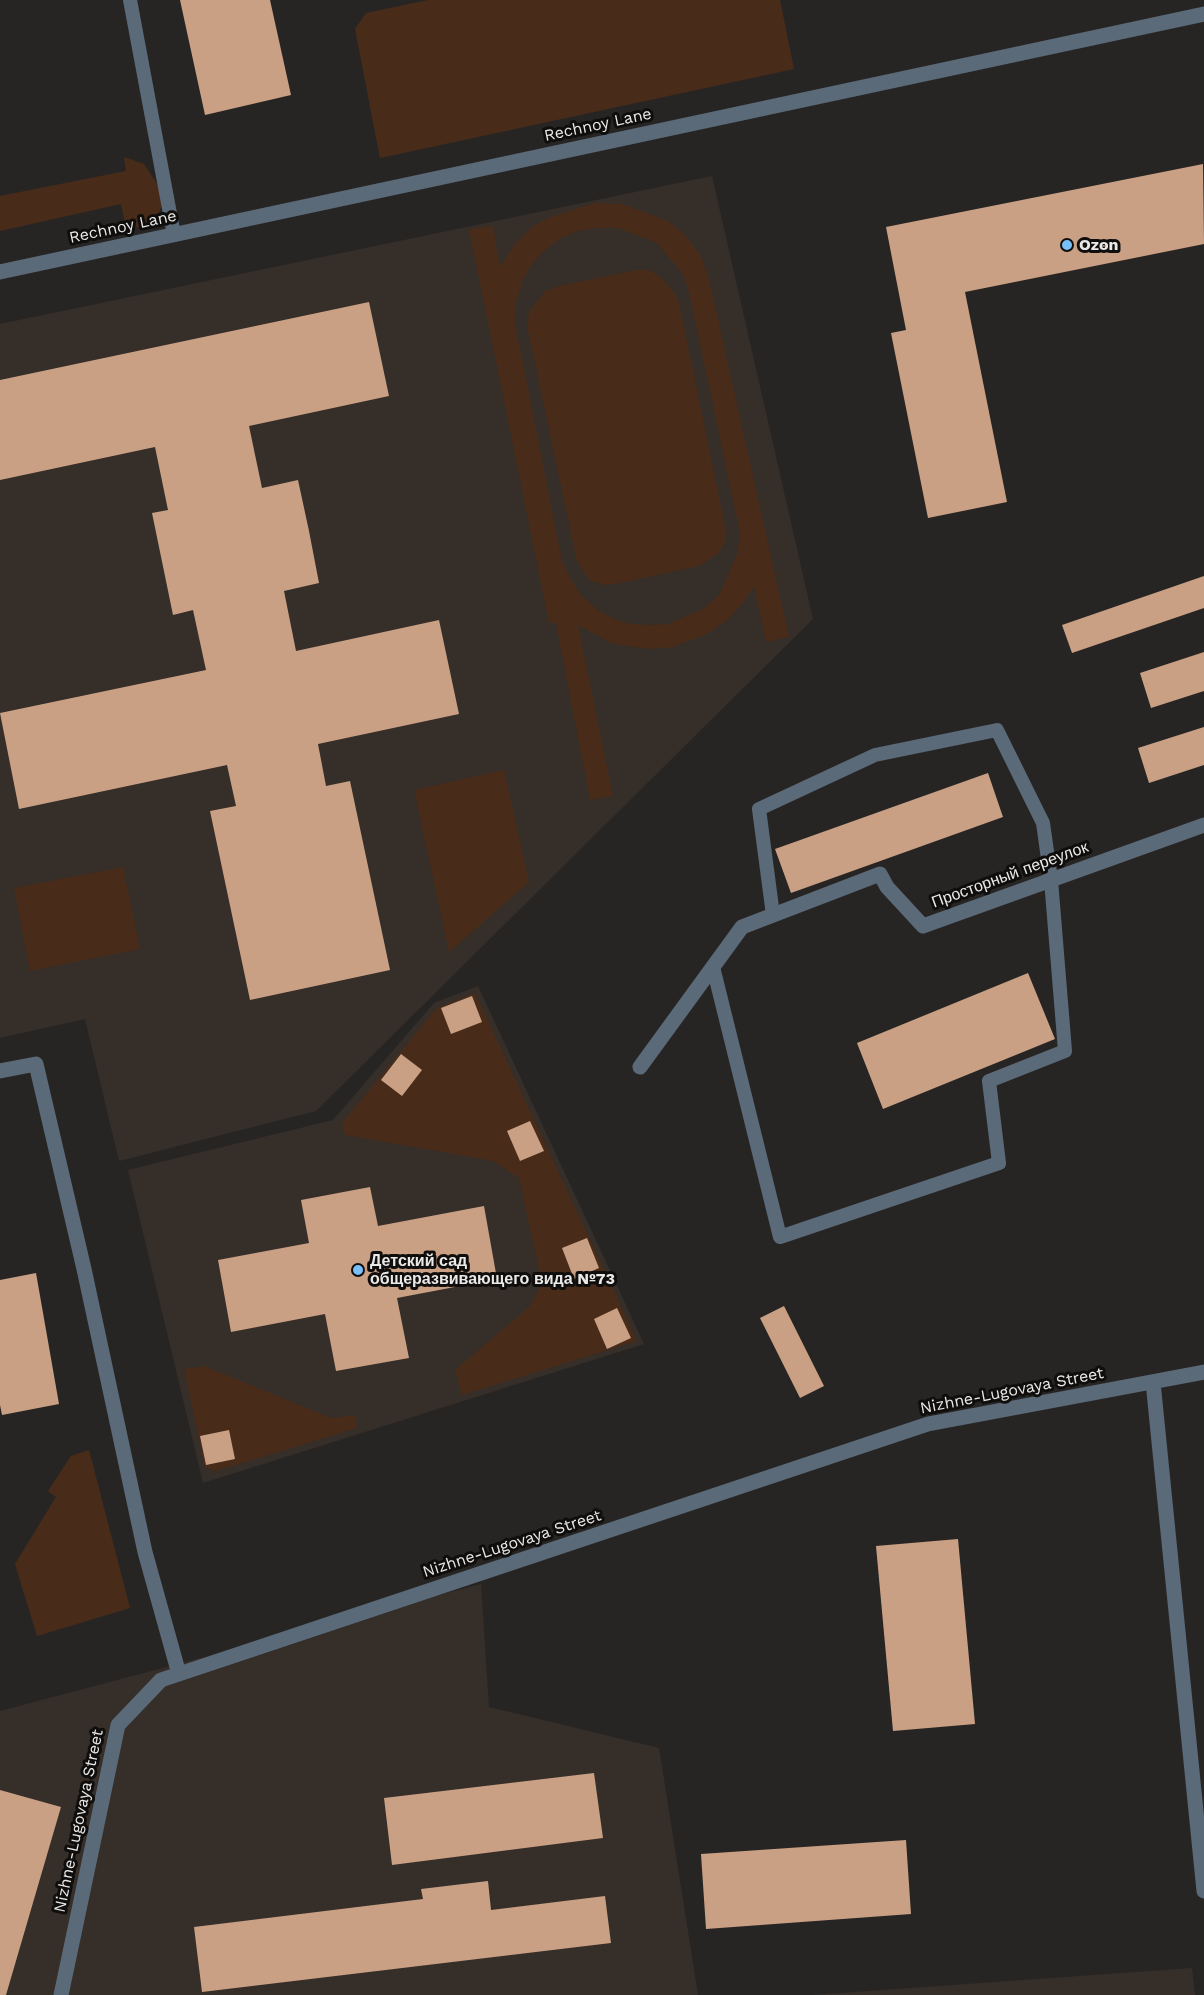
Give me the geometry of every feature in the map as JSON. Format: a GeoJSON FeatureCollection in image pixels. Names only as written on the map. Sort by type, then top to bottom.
{"type":"FeatureCollection","features":[{"type":"Feature","properties":{"kind":"street","name":"Rechnoy Lane"},"geometry":{"type":"LineString","coordinates":[[0,272],[1204,14]]}},
{"type":"Feature","properties":{"kind":"street","name":"Просторный переулок"},"geometry":{"type":"LineString","coordinates":[[640,1067],[742,927],[880,874],[887,887],[923,926],[1204,825]]}},
{"type":"Feature","properties":{"kind":"street"},"geometry":{"type":"LineString","coordinates":[[0,1071],[36,1064],[145,1552],[179,1674]]}},
{"type":"Feature","properties":{"kind":"street","name":"Nizhne-Lugovaya Street"},"geometry":{"type":"LineString","coordinates":[[61,1995],[118,1725],[160,1680],[928,1424],[1204,1372]]}},
{"type":"Feature","properties":{"kind":"street"},"geometry":{"type":"LineString","coordinates":[[1153,1382],[1204,1891]]}},
{"type":"Feature","properties":{"kind":"lane"},"geometry":{"type":"LineString","coordinates":[[130,0],[174,235]]}},
{"type":"Feature","properties":{"kind":"lane"},"geometry":{"type":"LineString","coordinates":[[713,967],[780,1237],[999,1163],[989,1081],[1065,1051],[1051,880],[1043,823],[997,730],[875,755],[759,809],[773,915]]}},
{"type":"Feature","properties":{"kind":"shaded area"},"geometry":{"type":"Polygon","coordinates":[[[428,0],[780,0],[794,69],[380,158],[355,29],[366,13],[428,0]]]}},
{"type":"Feature","properties":{"kind":"shaded area"},"geometry":{"type":"Polygon","coordinates":[[[124,157],[144,164],[161,190],[161,207],[157,218],[142,227],[126,228],[121,204],[0,231],[0,196],[126,171],[124,157]]]}},
{"type":"Feature","properties":{"kind":"shaded area"},"geometry":{"type":"Polygon","coordinates":[[[712,176],[813,619],[316,1111],[119,1161],[85,1019],[0,1038],[0,324],[712,176]]]}},
{"type":"Feature","properties":{"kind":"shaded area"},"geometry":{"type":"Polygon","coordinates":[[[595,203],[622,204],[668,221],[685,235],[701,256],[709,279],[789,637],[766,642],[754,586],[744,602],[727,620],[707,634],[673,647],[651,649],[613,644],[578,625],[613,796],[590,800],[556,623],[549,623],[469,229],[493,226],[500,267],[515,244],[532,227],[550,217],[595,203]],[[618,228],[578,231],[559,239],[544,251],[531,265],[523,280],[516,302],[515,323],[562,561],[569,575],[579,593],[595,608],[612,618],[629,624],[668,624],[703,609],[720,594],[737,554],[740,533],[689,292],[683,274],[657,243],[618,228]]]}},
{"type":"Feature","properties":{"kind":"shaded area"},"geometry":{"type":"Polygon","coordinates":[[[636,270],[649,270],[663,279],[678,298],[725,526],[725,542],[719,553],[699,566],[603,585],[590,580],[581,569],[576,557],[527,326],[529,312],[545,291],[636,270]]]}},
{"type":"Feature","properties":{"kind":"shaded area"},"geometry":{"type":"Polygon","coordinates":[[[504,770],[529,882],[449,952],[414,790],[504,770]]]}},
{"type":"Feature","properties":{"kind":"shaded area"},"geometry":{"type":"Polygon","coordinates":[[[123,867],[140,949],[30,971],[14,888],[123,867]]]}},
{"type":"Feature","properties":{"kind":"shaded area"},"geometry":{"type":"Polygon","coordinates":[[[478,986],[644,1344],[203,1483],[128,1170],[333,1120],[434,1003],[478,986]]]}},
{"type":"Feature","properties":{"kind":"shaded area"},"geometry":{"type":"Polygon","coordinates":[[[475,993],[637,1341],[462,1395],[455,1370],[529,1307],[542,1284],[519,1178],[493,1161],[345,1135],[342,1123],[437,1008],[475,993]]]}},
{"type":"Feature","properties":{"kind":"shaded area"},"geometry":{"type":"Polygon","coordinates":[[[204,1366],[331,1418],[355,1415],[357,1428],[216,1471],[205,1467],[184,1369],[204,1366]]]}},
{"type":"Feature","properties":{"kind":"shaded area"},"geometry":{"type":"Polygon","coordinates":[[[89,1450],[130,1608],[37,1636],[15,1564],[56,1497],[48,1491],[71,1456],[89,1450]]]}},
{"type":"Feature","properties":{"kind":"shaded area"},"geometry":{"type":"Polygon","coordinates":[[[481,1584],[489,1707],[659,1748],[698,1995],[0,1995],[0,1711],[481,1584]]]}},
{"type":"Feature","properties":{"kind":"shaded area"},"geometry":{"type":"Polygon","coordinates":[[[1192,1968],[1195,1995],[813,1995],[1192,1968]]]}},
{"type":"Feature","properties":{"kind":"building"},"geometry":{"type":"Polygon","coordinates":[[[180,0],[270,0],[291,95],[205,115],[180,0]]]}},
{"type":"Feature","properties":{"kind":"building"},"geometry":{"type":"Polygon","coordinates":[[[1203,164],[1204,244],[965,292],[1007,502],[928,518],[891,333],[906,330],[886,227],[1203,164]]]}},
{"type":"Feature","properties":{"kind":"building"},"geometry":{"type":"Polygon","coordinates":[[[369,302],[389,396],[249,426],[262,488],[298,480],[309,531],[319,583],[284,591],[296,651],[439,620],[459,714],[318,744],[326,786],[350,781],[390,970],[250,1000],[210,811],[236,806],[227,765],[19,809],[0,713],[206,670],[193,610],[173,615],[152,513],[168,510],[155,447],[0,480],[0,380],[369,302]]]}},
{"type":"Feature","properties":{"kind":"building"},"geometry":{"type":"Polygon","coordinates":[[[1204,576],[1204,608],[1072,653],[1062,625],[1204,576]]]}},
{"type":"Feature","properties":{"kind":"building"},"geometry":{"type":"Polygon","coordinates":[[[1204,652],[1204,691],[1151,708],[1140,673],[1204,652]]]}},
{"type":"Feature","properties":{"kind":"building"},"geometry":{"type":"Polygon","coordinates":[[[1204,727],[1204,765],[1149,783],[1138,748],[1204,727]]]}},
{"type":"Feature","properties":{"kind":"building"},"geometry":{"type":"Polygon","coordinates":[[[988,773],[1003,817],[791,893],[775,849],[988,773]]]}},
{"type":"Feature","properties":{"kind":"building"},"geometry":{"type":"Polygon","coordinates":[[[1028,973],[1055,1039],[883,1109],[857,1043],[1028,973]]]}},
{"type":"Feature","properties":{"kind":"building"},"geometry":{"type":"Polygon","coordinates":[[[472,996],[482,1022],[451,1034],[441,1008],[472,996]]]}},
{"type":"Feature","properties":{"kind":"building"},"geometry":{"type":"Polygon","coordinates":[[[401,1054],[422,1070],[402,1096],[381,1080],[401,1054]]]}},
{"type":"Feature","properties":{"kind":"building"},"geometry":{"type":"Polygon","coordinates":[[[530,1121],[544,1151],[520,1161],[507,1131],[530,1121]]]}},
{"type":"Feature","properties":{"kind":"building","name":"Детский сад общеразвивающего вида №73"},"geometry":{"type":"Polygon","coordinates":[[[370,1187],[378,1226],[484,1206],[497,1279],[397,1298],[409,1358],[336,1371],[325,1314],[231,1332],[218,1260],[309,1243],[301,1200],[370,1187]]]}},
{"type":"Feature","properties":{"kind":"building"},"geometry":{"type":"Polygon","coordinates":[[[587,1238],[599,1268],[574,1279],[562,1248],[587,1238]]]}},
{"type":"Feature","properties":{"kind":"building"},"geometry":{"type":"Polygon","coordinates":[[[36,1273],[59,1404],[2,1415],[0,1405],[0,1280],[36,1273]]]}},
{"type":"Feature","properties":{"kind":"building"},"geometry":{"type":"Polygon","coordinates":[[[784,1306],[824,1386],[800,1398],[760,1318],[784,1306]]]}},
{"type":"Feature","properties":{"kind":"building"},"geometry":{"type":"Polygon","coordinates":[[[617,1308],[631,1338],[607,1349],[594,1319],[617,1308]]]}},
{"type":"Feature","properties":{"kind":"building"},"geometry":{"type":"Polygon","coordinates":[[[229,1430],[235,1459],[206,1465],[200,1436],[229,1430]]]}},
{"type":"Feature","properties":{"kind":"building"},"geometry":{"type":"Polygon","coordinates":[[[958,1539],[975,1724],[893,1731],[876,1546],[958,1539]]]}},
{"type":"Feature","properties":{"kind":"building"},"geometry":{"type":"Polygon","coordinates":[[[594,1773],[603,1838],[392,1865],[384,1798],[594,1773]]]}},
{"type":"Feature","properties":{"kind":"building"},"geometry":{"type":"Polygon","coordinates":[[[0,1790],[61,1807],[6,1995],[0,1995],[0,1790]]]}},
{"type":"Feature","properties":{"kind":"building"},"geometry":{"type":"Polygon","coordinates":[[[906,1840],[911,1914],[706,1929],[701,1854],[906,1840]]]}},
{"type":"Feature","properties":{"kind":"building"},"geometry":{"type":"Polygon","coordinates":[[[488,1881],[491,1910],[605,1896],[611,1943],[202,1992],[194,1927],[423,1899],[421,1889],[488,1881]]]}},
{"type":"Feature","properties":{"kind":"place","name":"Ozon"},"geometry":{"type":"Point","coordinates":[1067,245]}},
{"type":"Feature","properties":{"kind":"place","name":"Детский сад общеразвивающего вида №73"},"geometry":{"type":"Point","coordinates":[358,1270]}}]}
